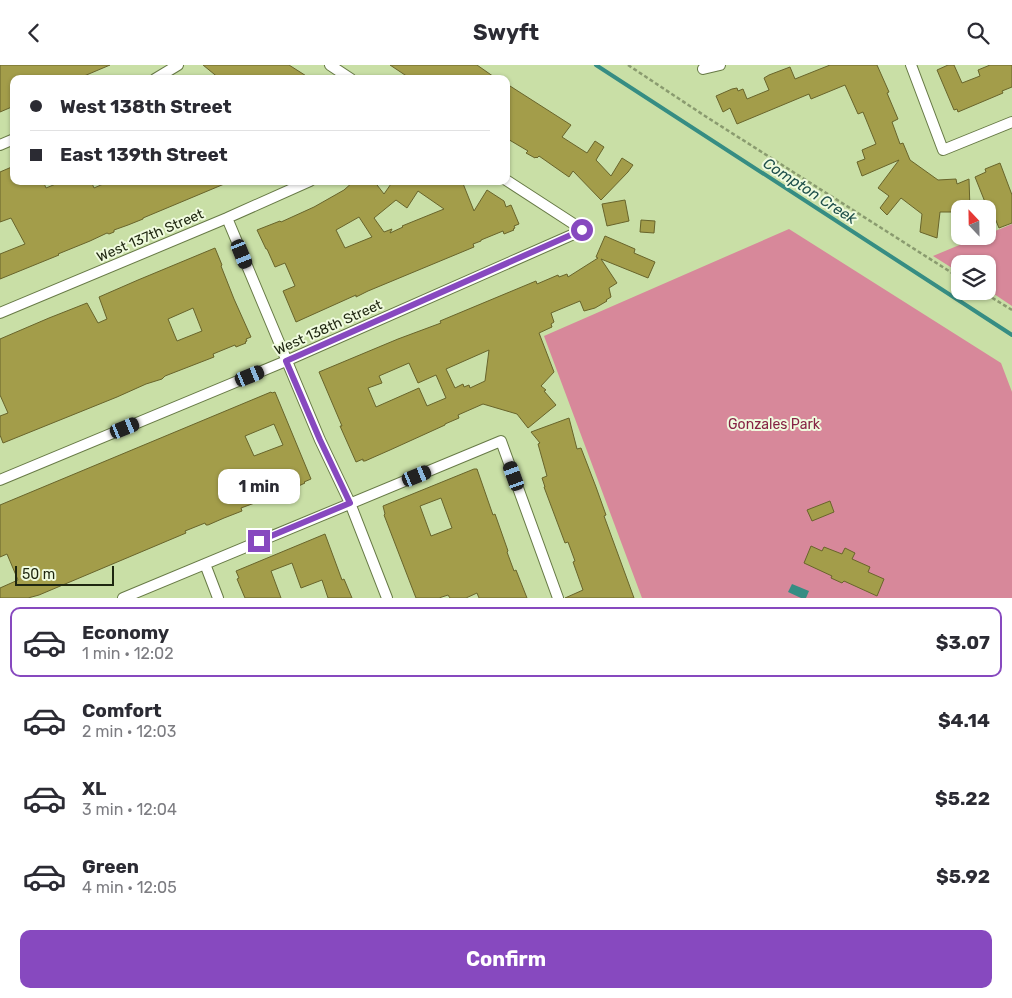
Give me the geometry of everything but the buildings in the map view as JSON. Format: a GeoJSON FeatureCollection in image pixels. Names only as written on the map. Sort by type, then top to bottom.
{"type":"FeatureCollection","features":[{"type":"Feature","properties":{"kind":"street"},"geometry":{"type":"LineString","coordinates":[[162,75],[178,65]]}},
{"type":"Feature","properties":{"kind":"street"},"geometry":{"type":"LineString","coordinates":[[330,65],[345,75]]}},
{"type":"Feature","properties":{"kind":"street"},"geometry":{"type":"LineString","coordinates":[[702,69],[720,65]]}},
{"type":"Feature","properties":{"kind":"street"},"geometry":{"type":"LineString","coordinates":[[911,65],[943,150],[1012,122]]}},
{"type":"Feature","properties":{"kind":"street","name":"West 138th Street"},"geometry":{"type":"LineString","coordinates":[[0,480],[286,361],[582,230],[510,183]]}},
{"type":"Feature","properties":{"kind":"street","name":"West 137th Street"},"geometry":{"type":"LineString","coordinates":[[0,313],[228,218],[301,185]]}},
{"type":"Feature","properties":{"kind":"street"},"geometry":{"type":"LineString","coordinates":[[228,218],[286,361],[350,503],[387,598]]}},
{"type":"Feature","properties":{"kind":"street"},"geometry":{"type":"LineString","coordinates":[[123,598],[501,441],[558,598]]}},
{"type":"Feature","properties":{"kind":"street"},"geometry":{"type":"LineString","coordinates":[[205,564],[218,598]]}},
{"type":"Feature","properties":{"kind":"path"},"geometry":{"type":"LineString","coordinates":[[628,65],[951,272]]}},
{"type":"Feature","properties":{"kind":"path"},"geometry":{"type":"LineString","coordinates":[[996,300],[1012,310]]}},
{"type":"Feature","properties":{"kind":"green space"},"geometry":{"type":"Polygon","coordinates":[[[1012,224],[1012,306],[996,295],[996,255],[951,255],[951,267],[933,256],[959,245],[996,245],[996,231],[1012,224]]]}},
{"type":"Feature","properties":{"kind":"green space","name":"Gonzales Park"},"geometry":{"type":"Polygon","coordinates":[[[789,229],[1001,363],[1012,392],[1012,598],[642,598],[544,336],[789,229]]]}},
{"type":"Feature","properties":{"kind":"water"},"geometry":{"type":"Polygon","coordinates":[[[792,584],[809,591],[806,598],[801,598],[788,592],[792,584]]]}},
{"type":"Feature","properties":{"kind":"waterway","name":"Compton Creek"},"geometry":{"type":"LineString","coordinates":[[596,65],[1012,335]]}},
{"type":"Feature","properties":{"kind":"route"},"geometry":{"type":"LineString","coordinates":[[259,541],[350,503],[286,361],[582,230]]}}]}
